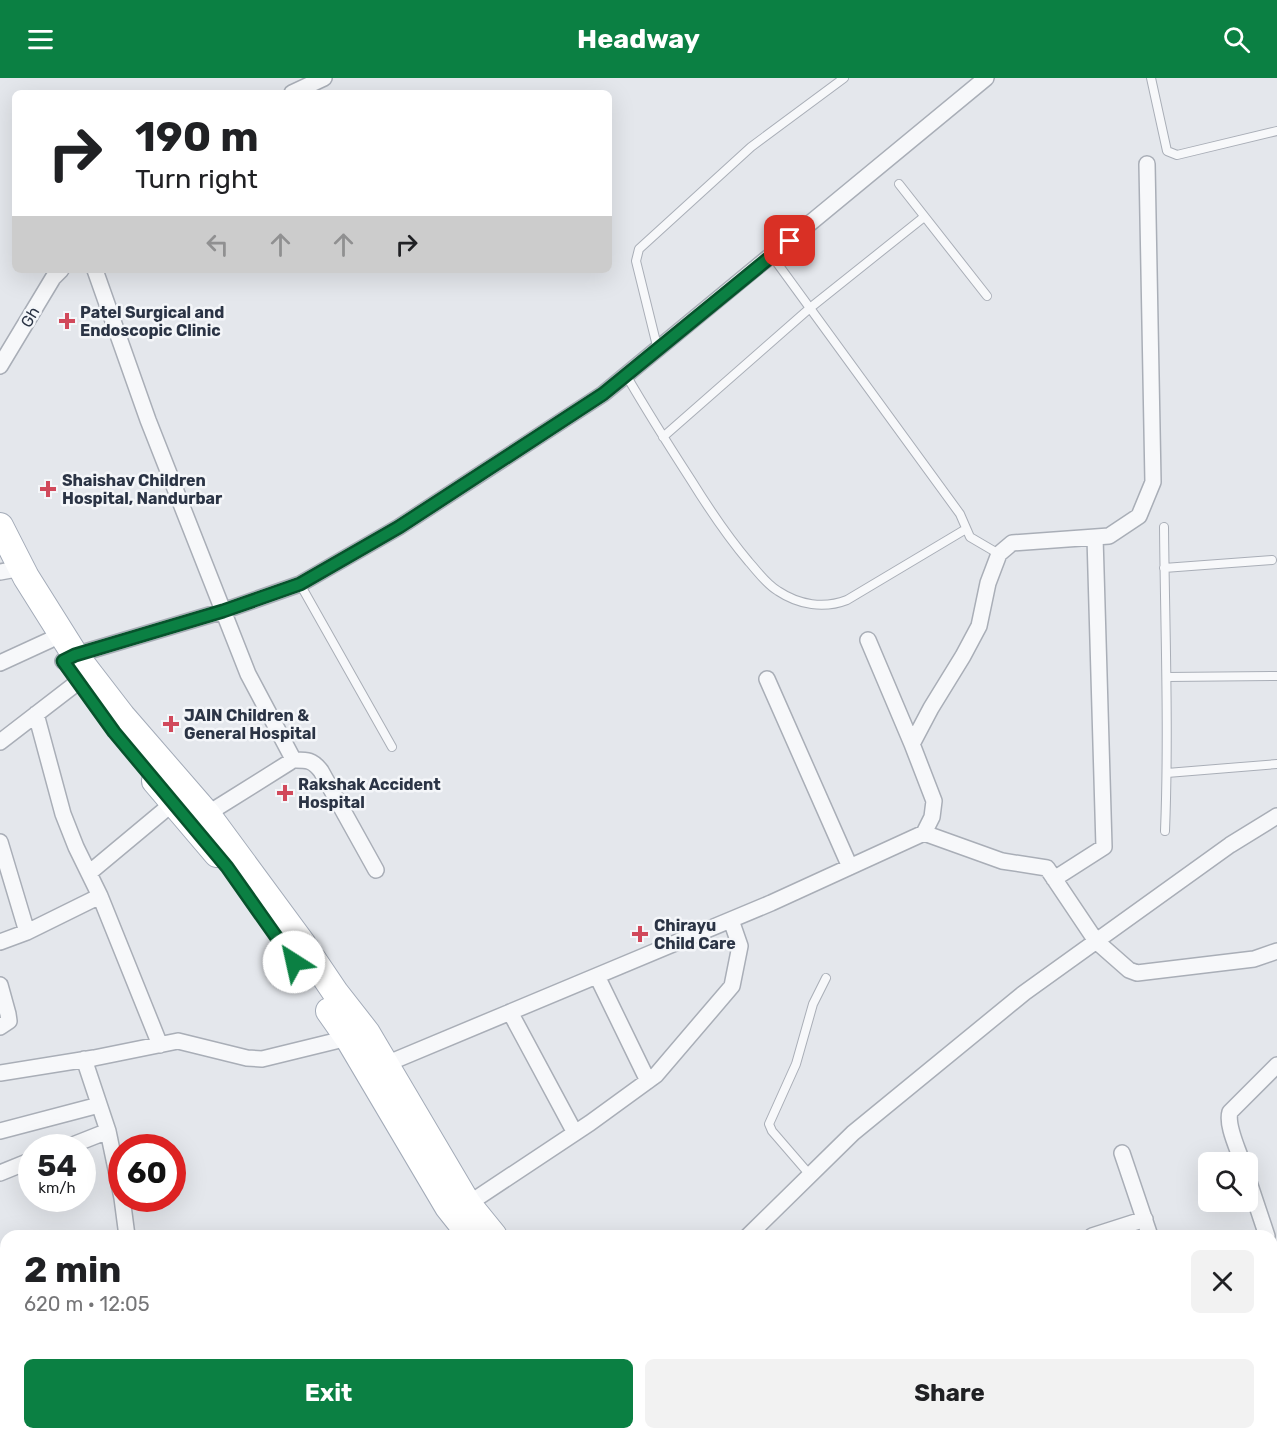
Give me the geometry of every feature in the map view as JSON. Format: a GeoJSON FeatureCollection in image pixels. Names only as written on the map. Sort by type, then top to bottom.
{"type":"FeatureCollection","features":[{"type":"Feature","properties":{"kind":"main road"},"geometry":{"type":"LineString","coordinates":[[0,527],[6,569],[12,586],[71,663],[114,732],[227,867],[357,1036],[386,1064],[468,1204],[489,1230]]}},
{"type":"Feature","properties":{"kind":"main road"},"geometry":{"type":"LineString","coordinates":[[71,663],[122,716],[207,814],[302,943],[334,992],[448,1207],[466,1230]]}},
{"type":"Feature","properties":{"kind":"street"},"geometry":{"type":"LineString","coordinates":[[298,90],[324,78]]}},
{"type":"Feature","properties":{"kind":"street"},"geometry":{"type":"LineString","coordinates":[[0,663],[71,663],[300,584],[399,527],[603,394],[986,78]]}},
{"type":"Feature","properties":{"kind":"street"},"geometry":{"type":"LineString","coordinates":[[912,744],[979,626],[988,583],[999,554],[1012,543],[1109,536],[1139,516],[1153,482],[1147,164]]}},
{"type":"Feature","properties":{"kind":"street","name":"Gh"},"geometry":{"type":"LineString","coordinates":[[0,366],[58,273]]}},
{"type":"Feature","properties":{"kind":"street"},"geometry":{"type":"LineString","coordinates":[[96,273],[148,420],[248,674],[292,755],[292,760]]}},
{"type":"Feature","properties":{"kind":"street"},"geometry":{"type":"LineString","coordinates":[[1054,879],[1104,847],[1095,537]]}},
{"type":"Feature","properties":{"kind":"street"},"geometry":{"type":"LineString","coordinates":[[386,1064],[731,920],[924,833],[932,817],[934,801],[868,640]]}},
{"type":"Feature","properties":{"kind":"street"},"geometry":{"type":"LineString","coordinates":[[0,742],[36,714],[71,663]]}},
{"type":"Feature","properties":{"kind":"street"},"geometry":{"type":"LineString","coordinates":[[766,679],[850,867]]}},
{"type":"Feature","properties":{"kind":"street"},"geometry":{"type":"LineString","coordinates":[[36,714],[63,814],[76,848],[100,896],[160,1045]]}},
{"type":"Feature","properties":{"kind":"street"},"geometry":{"type":"LineString","coordinates":[[207,814],[292,760],[306,760],[315,763],[321,771],[376,870]]}},
{"type":"Feature","properties":{"kind":"street"},"geometry":{"type":"LineString","coordinates":[[89,873],[173,803]]}},
{"type":"Feature","properties":{"kind":"street"},"geometry":{"type":"LineString","coordinates":[[754,1230],[853,1133],[1024,993],[1230,845],[1277,816]]}},
{"type":"Feature","properties":{"kind":"street"},"geometry":{"type":"LineString","coordinates":[[924,833],[1002,861],[1047,868],[1096,941],[1129,970],[1137,973],[1254,959],[1277,951]]}},
{"type":"Feature","properties":{"kind":"street"},"geometry":{"type":"LineString","coordinates":[[0,842],[27,932]]}},
{"type":"Feature","properties":{"kind":"street"},"geometry":{"type":"LineString","coordinates":[[0,942],[27,932],[100,896]]}},
{"type":"Feature","properties":{"kind":"street"},"geometry":{"type":"LineString","coordinates":[[468,1204],[575,1133],[656,1075],[732,986],[740,946],[731,920]]}},
{"type":"Feature","properties":{"kind":"street"},"geometry":{"type":"LineString","coordinates":[[597,976],[648,1081]]}},
{"type":"Feature","properties":{"kind":"street"},"geometry":{"type":"LineString","coordinates":[[0,985],[9,1021],[0,1027]]}},
{"type":"Feature","properties":{"kind":"street"},"geometry":{"type":"LineString","coordinates":[[510,1012],[575,1133]]}},
{"type":"Feature","properties":{"kind":"street"},"geometry":{"type":"LineString","coordinates":[[0,1074],[178,1041],[247,1058],[262,1059],[357,1036]]}},
{"type":"Feature","properties":{"kind":"street"},"geometry":{"type":"LineString","coordinates":[[84,1059],[109,1134]]}},
{"type":"Feature","properties":{"kind":"street"},"geometry":{"type":"LineString","coordinates":[[1239,1152],[1228,1116],[1277,1065]]}},
{"type":"Feature","properties":{"kind":"street"},"geometry":{"type":"LineString","coordinates":[[0,1131],[99,1105]]}},
{"type":"Feature","properties":{"kind":"street"},"geometry":{"type":"LineString","coordinates":[[96,1136],[108,1131]]}},
{"type":"Feature","properties":{"kind":"street"},"geometry":{"type":"LineString","coordinates":[[1122,1153],[1148,1230]]}},
{"type":"Feature","properties":{"kind":"street"},"geometry":{"type":"LineString","coordinates":[[0,1173],[18,1166]]}},
{"type":"Feature","properties":{"kind":"street"},"geometry":{"type":"LineString","coordinates":[[1258,1209],[1265,1230]]}},
{"type":"Feature","properties":{"kind":"street"},"geometry":{"type":"LineString","coordinates":[[124,1212],[126,1230]]}},
{"type":"Feature","properties":{"kind":"street"},"geometry":{"type":"LineString","coordinates":[[1111,1230],[1145,1219]]}},
{"type":"Feature","properties":{"kind":"lane"},"geometry":{"type":"LineString","coordinates":[[658,350],[636,261],[639,249],[751,147],[844,78]]}},
{"type":"Feature","properties":{"kind":"lane"},"geometry":{"type":"LineString","coordinates":[[1151,78],[1167,151],[1176,155],[1277,131]]}},
{"type":"Feature","properties":{"kind":"lane"},"geometry":{"type":"LineString","coordinates":[[899,184],[987,296]]}},
{"type":"Feature","properties":{"kind":"lane"},"geometry":{"type":"LineString","coordinates":[[663,437],[810,308],[924,217]]}},
{"type":"Feature","properties":{"kind":"lane"},"geometry":{"type":"LineString","coordinates":[[772,256],[960,514],[970,537],[999,554]]}},
{"type":"Feature","properties":{"kind":"lane"},"geometry":{"type":"LineString","coordinates":[[626,375],[722,528],[770,585],[786,596],[815,605],[828,605],[847,600],[966,529]]}},
{"type":"Feature","properties":{"kind":"lane"},"geometry":{"type":"LineString","coordinates":[[1164,527],[1167,677],[1165,831]]}},
{"type":"Feature","properties":{"kind":"lane"},"geometry":{"type":"LineString","coordinates":[[1164,568],[1272,560]]}},
{"type":"Feature","properties":{"kind":"lane"},"geometry":{"type":"LineString","coordinates":[[300,584],[393,747]]}},
{"type":"Feature","properties":{"kind":"lane"},"geometry":{"type":"LineString","coordinates":[[1167,677],[1277,676]]}},
{"type":"Feature","properties":{"kind":"lane"},"geometry":{"type":"LineString","coordinates":[[1167,773],[1277,764]]}},
{"type":"Feature","properties":{"kind":"lane"},"geometry":{"type":"LineString","coordinates":[[810,1175],[772,1131],[769,1124],[796,1064],[811,1008],[826,978]]}},
{"type":"Feature","properties":{"kind":"place","name":"Patel Surgical and Endoscopic Clinic"},"geometry":{"type":"Point","coordinates":[67,321]}},
{"type":"Feature","properties":{"kind":"place","name":"Shaishav Children Hospital, Nandurbar"},"geometry":{"type":"Point","coordinates":[48,489]}},
{"type":"Feature","properties":{"kind":"place","name":"JAIN Children & General Hospital"},"geometry":{"type":"Point","coordinates":[171,724]}},
{"type":"Feature","properties":{"kind":"place","name":"Rakshak Accident Hospital"},"geometry":{"type":"Point","coordinates":[285,793]}},
{"type":"Feature","properties":{"kind":"place","name":"Chirayu Child Care"},"geometry":{"type":"Point","coordinates":[640,934]}},
{"type":"Feature","properties":{"kind":"route"},"geometry":{"type":"LineString","coordinates":[[294,962],[227,867],[114,732],[63,661],[75,655],[223,611],[300,584],[399,527],[603,394],[790,241]]}}]}
